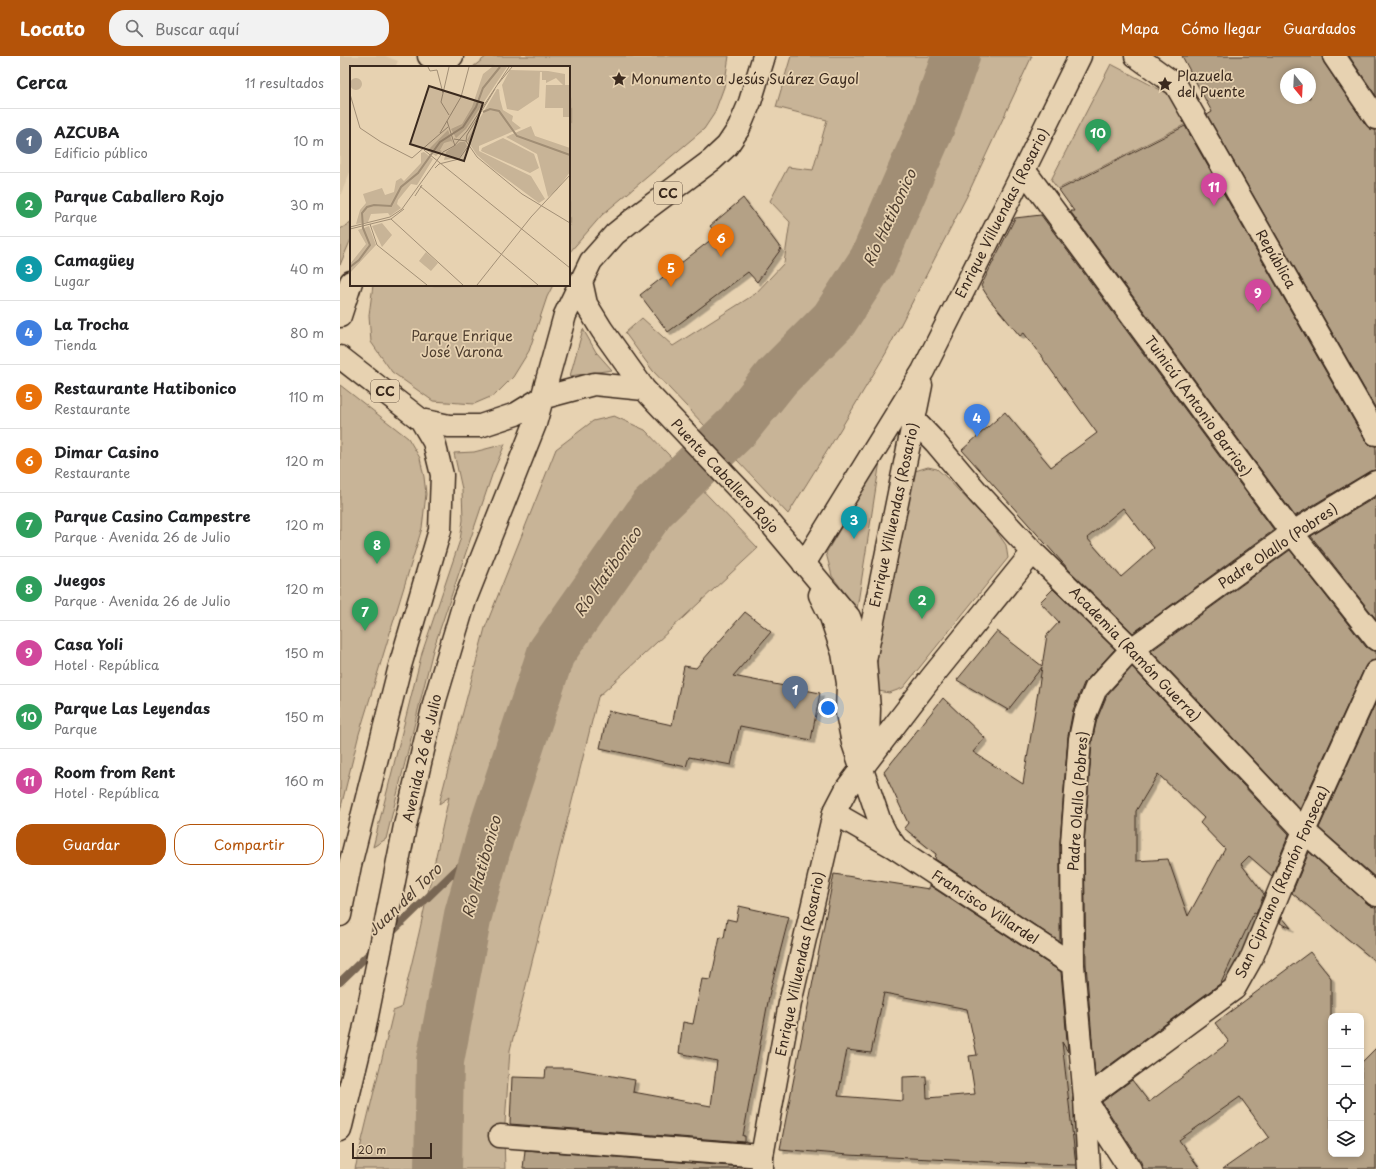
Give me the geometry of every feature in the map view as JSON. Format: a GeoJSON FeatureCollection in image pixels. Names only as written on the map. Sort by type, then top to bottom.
{"type":"FeatureCollection","features":[{"type":"Feature","properties":{"kind":"main road"},"geometry":{"type":"LineString","coordinates":[[747,56],[750,102]]}},
{"type":"Feature","properties":{"kind":"main road","name":"CC"},"geometry":{"type":"LineString","coordinates":[[343,354],[421,420],[448,426],[480,426],[516,414],[542,398],[565,315],[591,261],[615,234],[712,160],[727,146],[739,128],[750,102],[764,56]]}},
{"type":"Feature","properties":{"kind":"main road","name":"Enrique Villuendas (Rosario)"},"geometry":{"type":"LineString","coordinates":[[862,768],[868,740],[869,709],[865,660],[907,414],[923,370],[1080,56]]}},
{"type":"Feature","properties":{"kind":"main road","name":"República"},"geometry":{"type":"LineString","coordinates":[[1136,56],[1176,85]]}},
{"type":"Feature","properties":{"kind":"main road","name":"República"},"geometry":{"type":"LineString","coordinates":[[1163,56],[1176,85],[1376,434]]}},
{"type":"Feature","properties":{"kind":"main road"},"geometry":{"type":"LineString","coordinates":[[1334,56],[1376,118]]}},
{"type":"Feature","properties":{"kind":"main road","name":"Tuinicú (Antonio Barrios)"},"geometry":{"type":"LineString","coordinates":[[1024,170],[1292,533],[1376,639]]}},
{"type":"Feature","properties":{"kind":"main road","name":"Puente Caballero Rojo"},"geometry":{"type":"LineString","coordinates":[[581,281],[586,304],[602,330],[644,389],[766,518],[804,564]]}},
{"type":"Feature","properties":{"kind":"main road"},"geometry":{"type":"LineString","coordinates":[[340,316],[350,285]]}},
{"type":"Feature","properties":{"kind":"main road"},"geometry":{"type":"LineString","coordinates":[[542,398],[594,384],[644,389]]}},
{"type":"Feature","properties":{"kind":"main road","name":"Avenida 26 de Julio"},"geometry":{"type":"LineString","coordinates":[[340,1130],[364,1031],[405,826],[435,700],[465,600],[535,424],[542,398]]}},
{"type":"Feature","properties":{"kind":"main road","name":"Enrique Villuendas (Rosario)"},"geometry":{"type":"LineString","coordinates":[[865,660],[849,618],[804,564],[907,414]]}},
{"type":"Feature","properties":{"kind":"main road","name":"Academia (Ramón Guerra)"},"geometry":{"type":"LineString","coordinates":[[907,414],[935,442],[979,494],[1033,552],[1132,649],[1304,831],[1376,895]]}},
{"type":"Feature","properties":{"kind":"main road"},"geometry":{"type":"LineString","coordinates":[[340,915],[350,866],[400,666],[440,530],[442,475],[434,442],[421,420]]}},
{"type":"Feature","properties":{"kind":"main road","name":"Padre Olallo (Pobres)"},"geometry":{"type":"LineString","coordinates":[[1089,1169],[1085,1099],[1073,965],[1072,843],[1080,739],[1084,721],[1096,688],[1132,649],[1292,533],[1376,482]]}},
{"type":"Feature","properties":{"kind":"main road","name":"Enrique Villuendas (Rosario)"},"geometry":{"type":"LineString","coordinates":[[762,1162],[790,1003],[834,813],[847,788],[862,768],[931,678],[1033,552]]}},
{"type":"Feature","properties":{"kind":"main road","name":"Francisco Villardel"},"geometry":{"type":"LineString","coordinates":[[804,564],[831,617],[843,653],[848,683],[847,713],[853,743],[880,822],[886,834],[897,849]]}},
{"type":"Feature","properties":{"kind":"main road","name":"San Cipriano (Ramón Fonseca)"},"geometry":{"type":"LineString","coordinates":[[1085,1099],[1234,989],[1252,957],[1304,831],[1376,672]]}},
{"type":"Feature","properties":{"kind":"main road","name":"Francisco Villardel"},"geometry":{"type":"LineString","coordinates":[[834,813],[897,849],[1073,965]]}},
{"type":"Feature","properties":{"kind":"main road"},"geometry":{"type":"LineString","coordinates":[[1085,1099],[1130,1169]]}},
{"type":"Feature","properties":{"kind":"main road"},"geometry":{"type":"LineString","coordinates":[[500,1136],[762,1162]]}},
{"type":"Feature","properties":{"kind":"shaded area"},"geometry":{"type":"Polygon","coordinates":[[[340,56],[385,56],[398,61],[396,66],[350,66],[350,172],[340,196],[340,56]]]}},
{"type":"Feature","properties":{"kind":"green space"},"geometry":{"type":"Polygon","coordinates":[[[487,56],[729,56],[724,87],[714,114],[704,129],[602,215],[570,252],[570,66],[474,66],[487,56]]]}},
{"type":"Feature","properties":{"kind":"green space"},"geometry":{"type":"Polygon","coordinates":[[[791,56],[1032,56],[967,196],[886,353],[788,514],[653,371],[625,333],[642,318],[673,346],[755,294],[784,263],[790,222],[770,201],[788,167],[813,170],[827,120],[776,107],[791,56]]]}},
{"type":"Feature","properties":{"kind":"green space"},"geometry":{"type":"Polygon","coordinates":[[[1111,64],[1172,96],[1186,124],[1058,189],[1051,180],[1111,64]]]}},
{"type":"Feature","properties":{"kind":"green space"},"geometry":{"type":"Polygon","coordinates":[[[350,224],[350,241],[340,265],[340,229],[350,224]]]}},
{"type":"Feature","properties":{"kind":"green space","name":"Parque Enrique José Varona"},"geometry":{"type":"Polygon","coordinates":[[[373,286],[552,286],[547,297],[529,351],[513,377],[495,395],[474,404],[433,401],[392,372],[371,342],[369,315],[373,286]]]}},
{"type":"Feature","properties":{"kind":"green space"},"geometry":{"type":"Polygon","coordinates":[[[583,329],[596,352],[612,370],[570,376],[583,329]]]}},
{"type":"Feature","properties":{"kind":"green space"},"geometry":{"type":"Polygon","coordinates":[[[340,385],[408,438],[420,458],[426,494],[422,528],[359,734],[340,811],[340,385]]]}},
{"type":"Feature","properties":{"kind":"green space"},"geometry":{"type":"Polygon","coordinates":[[[614,416],[645,430],[758,548],[598,697],[510,1050],[504,1138],[505,1169],[355,1169],[393,1011],[401,1008],[449,797],[439,804],[485,628],[556,449],[593,421],[614,416]]]}},
{"type":"Feature","properties":{"kind":"green space"},"geometry":{"type":"Polygon","coordinates":[[[505,444],[492,475],[433,650],[386,839],[373,847],[422,653],[460,540],[463,520],[462,489],[454,453],[474,452],[505,444]]]}},
{"type":"Feature","properties":{"kind":"green space"},"geometry":{"type":"Polygon","coordinates":[[[880,461],[857,609],[832,576],[826,553],[880,461]]]}},
{"type":"Feature","properties":{"kind":"green space"},"geometry":{"type":"Polygon","coordinates":[[[928,467],[937,469],[945,476],[995,529],[1006,545],[1008,558],[903,688],[889,693],[879,691],[872,680],[915,471],[928,467]]]}},
{"type":"Feature","properties":{"kind":"building"},"geometry":{"type":"Polygon","coordinates":[[[1182,56],[1322,56],[1324,63],[1366,125],[1370,129],[1376,130],[1376,409],[1207,115],[1212,112],[1182,56]]]}},
{"type":"Feature","properties":{"kind":"building"},"geometry":{"type":"Polygon","coordinates":[[[1349,56],[1376,56],[1376,96],[1349,56]]]}},
{"type":"Feature","properties":{"kind":"building"},"geometry":{"type":"Polygon","coordinates":[[[1185,126],[1365,440],[1370,445],[1376,446],[1376,470],[1370,471],[1295,516],[1070,211],[1074,211],[1059,190],[1185,126]]]}},
{"type":"Feature","properties":{"kind":"building"},"geometry":{"type":"Polygon","coordinates":[[[743,198],[781,249],[757,282],[748,272],[668,332],[640,295],[717,235],[710,226],[743,198]]]}},
{"type":"Feature","properties":{"kind":"building"},"geometry":{"type":"Polygon","coordinates":[[[1041,215],[1274,530],[1133,633],[1070,571],[962,450],[1005,412],[1051,467],[1097,433],[1024,333],[1020,336],[990,300],[981,286],[1015,218],[1041,215]],[[1123,508],[1087,538],[1121,577],[1154,548],[1123,508]]]}},
{"type":"Feature","properties":{"kind":"building"},"geometry":{"type":"Polygon","coordinates":[[[1376,497],[1376,619],[1311,536],[1376,497]]]}},
{"type":"Feature","properties":{"kind":"building"},"geometry":{"type":"Polygon","coordinates":[[[1290,550],[1366,647],[1376,651],[1376,660],[1369,662],[1365,667],[1300,809],[1151,651],[1290,550]]]}},
{"type":"Feature","properties":{"kind":"building"},"geometry":{"type":"Polygon","coordinates":[[[1053,589],[1115,649],[1084,683],[1073,710],[1068,736],[1060,842],[1060,942],[935,859],[936,854],[904,828],[908,823],[884,772],[943,698],[985,738],[973,752],[1023,784],[1042,667],[1008,710],[957,680],[997,631],[1042,666],[1047,635],[1059,622],[1040,602],[1053,589]]]}},
{"type":"Feature","properties":{"kind":"building"},"geometry":{"type":"Polygon","coordinates":[[[745,612],[771,632],[733,676],[820,693],[811,740],[740,726],[731,765],[689,757],[686,767],[600,748],[608,711],[672,725],[684,666],[696,668],[745,612]]]}},
{"type":"Feature","properties":{"kind":"building"},"geometry":{"type":"Polygon","coordinates":[[[1132,667],[1289,834],[1272,876],[1249,856],[1241,864],[1264,894],[1256,914],[1254,913],[1221,983],[1095,1076],[1086,964],[1084,843],[1092,741],[1097,719],[1107,695],[1132,667]],[[1158,774],[1136,811],[1136,861],[1168,859],[1188,916],[1225,849],[1200,823],[1204,818],[1158,774]]]}},
{"type":"Feature","properties":{"kind":"building"},"geometry":{"type":"Polygon","coordinates":[[[1376,702],[1376,878],[1319,828],[1376,702]]]}},
{"type":"Feature","properties":{"kind":"building"},"geometry":{"type":"Polygon","coordinates":[[[1309,852],[1368,904],[1376,907],[1376,962],[1292,893],[1309,852]]]}},
{"type":"Feature","properties":{"kind":"building"},"geometry":{"type":"Polygon","coordinates":[[[834,874],[929,889],[929,885],[1061,972],[1068,1052],[1062,1042],[1076,1165],[848,1155],[780,1149],[834,874]],[[884,993],[871,1053],[847,1050],[838,1096],[903,1101],[903,1077],[926,1076],[927,1098],[975,1094],[969,1056],[977,1055],[967,1009],[884,993]]]}},
{"type":"Feature","properties":{"kind":"building"},"geometry":{"type":"Polygon","coordinates":[[[739,906],[789,917],[770,991],[743,1136],[745,1136],[745,1142],[510,1124],[512,1077],[545,1078],[546,1068],[569,1068],[635,1080],[633,1092],[711,1106],[717,1061],[679,1053],[683,1022],[693,1024],[702,979],[711,980],[720,937],[724,938],[727,919],[736,921],[739,906]]]}},
{"type":"Feature","properties":{"kind":"building"},"geometry":{"type":"Polygon","coordinates":[[[1282,917],[1291,928],[1280,923],[1282,917]]]}},
{"type":"Feature","properties":{"kind":"building"},"geometry":{"type":"Polygon","coordinates":[[[1310,952],[1331,978],[1331,1013],[1328,1013],[1328,1157],[1364,1157],[1364,1060],[1376,1048],[1376,1169],[1223,1169],[1269,1137],[1240,1097],[1179,1140],[1200,1169],[1143,1169],[1141,1162],[1102,1102],[1132,1080],[1149,1102],[1229,1042],[1215,1023],[1310,952]]]}},
{"type":"Feature","properties":{"kind":"building"},"geometry":{"type":"Polygon","coordinates":[[[525,1150],[744,1167],[744,1169],[523,1169],[525,1150]]]}},
{"type":"Feature","properties":{"kind":"waterway","name":"Río Hatibonico"},"geometry":{"type":"LineString","coordinates":[[438,1169],[440,1061],[468,915],[490,837],[551,653],[652,509],[737,427],[777,377],[834,320],[873,260],[930,129],[956,56]]}},
{"type":"Feature","properties":{"kind":"waterway","name":"Juan del Toro"},"geometry":{"type":"LineString","coordinates":[[388,936],[490,837]]}},
{"type":"Feature","properties":{"kind":"waterway","name":"Juan del Toro"},"geometry":{"type":"LineString","coordinates":[[340,982],[375,948]]}},
{"type":"Feature","properties":{"kind":"place","name":"Monumento a Jesús Suárez Gayol"},"geometry":{"type":"Point","coordinates":[619,79]}},
{"type":"Feature","properties":{"kind":"place","name":"Plazuela del Puente"},"geometry":{"type":"Point","coordinates":[1165,84]}},
{"type":"Feature","properties":{"kind":"place","name":"Parque Las Leyendas"},"geometry":{"type":"Point","coordinates":[1098,152]}},
{"type":"Feature","properties":{"kind":"place","name":"Room from Rent"},"geometry":{"type":"Point","coordinates":[1214,206]}},
{"type":"Feature","properties":{"kind":"place","name":"Dimar Casino"},"geometry":{"type":"Point","coordinates":[721,257]}},
{"type":"Feature","properties":{"kind":"place","name":"Restaurante Hatibonico"},"geometry":{"type":"Point","coordinates":[671,287]}},
{"type":"Feature","properties":{"kind":"place","name":"Casa Yoli"},"geometry":{"type":"Point","coordinates":[1258,312]}},
{"type":"Feature","properties":{"kind":"place","name":"La Trocha"},"geometry":{"type":"Point","coordinates":[977,437]}},
{"type":"Feature","properties":{"kind":"place","name":"Camagüey"},"geometry":{"type":"Point","coordinates":[854,539]}},
{"type":"Feature","properties":{"kind":"place","name":"Juegos"},"geometry":{"type":"Point","coordinates":[377,564]}},
{"type":"Feature","properties":{"kind":"place","name":"Parque Caballero Rojo"},"geometry":{"type":"Point","coordinates":[922,619]}},
{"type":"Feature","properties":{"kind":"place","name":"Parque Casino Campestre"},"geometry":{"type":"Point","coordinates":[365,631]}},
{"type":"Feature","properties":{"kind":"place","name":"AZCUBA"},"geometry":{"type":"Point","coordinates":[795,709]}}]}
